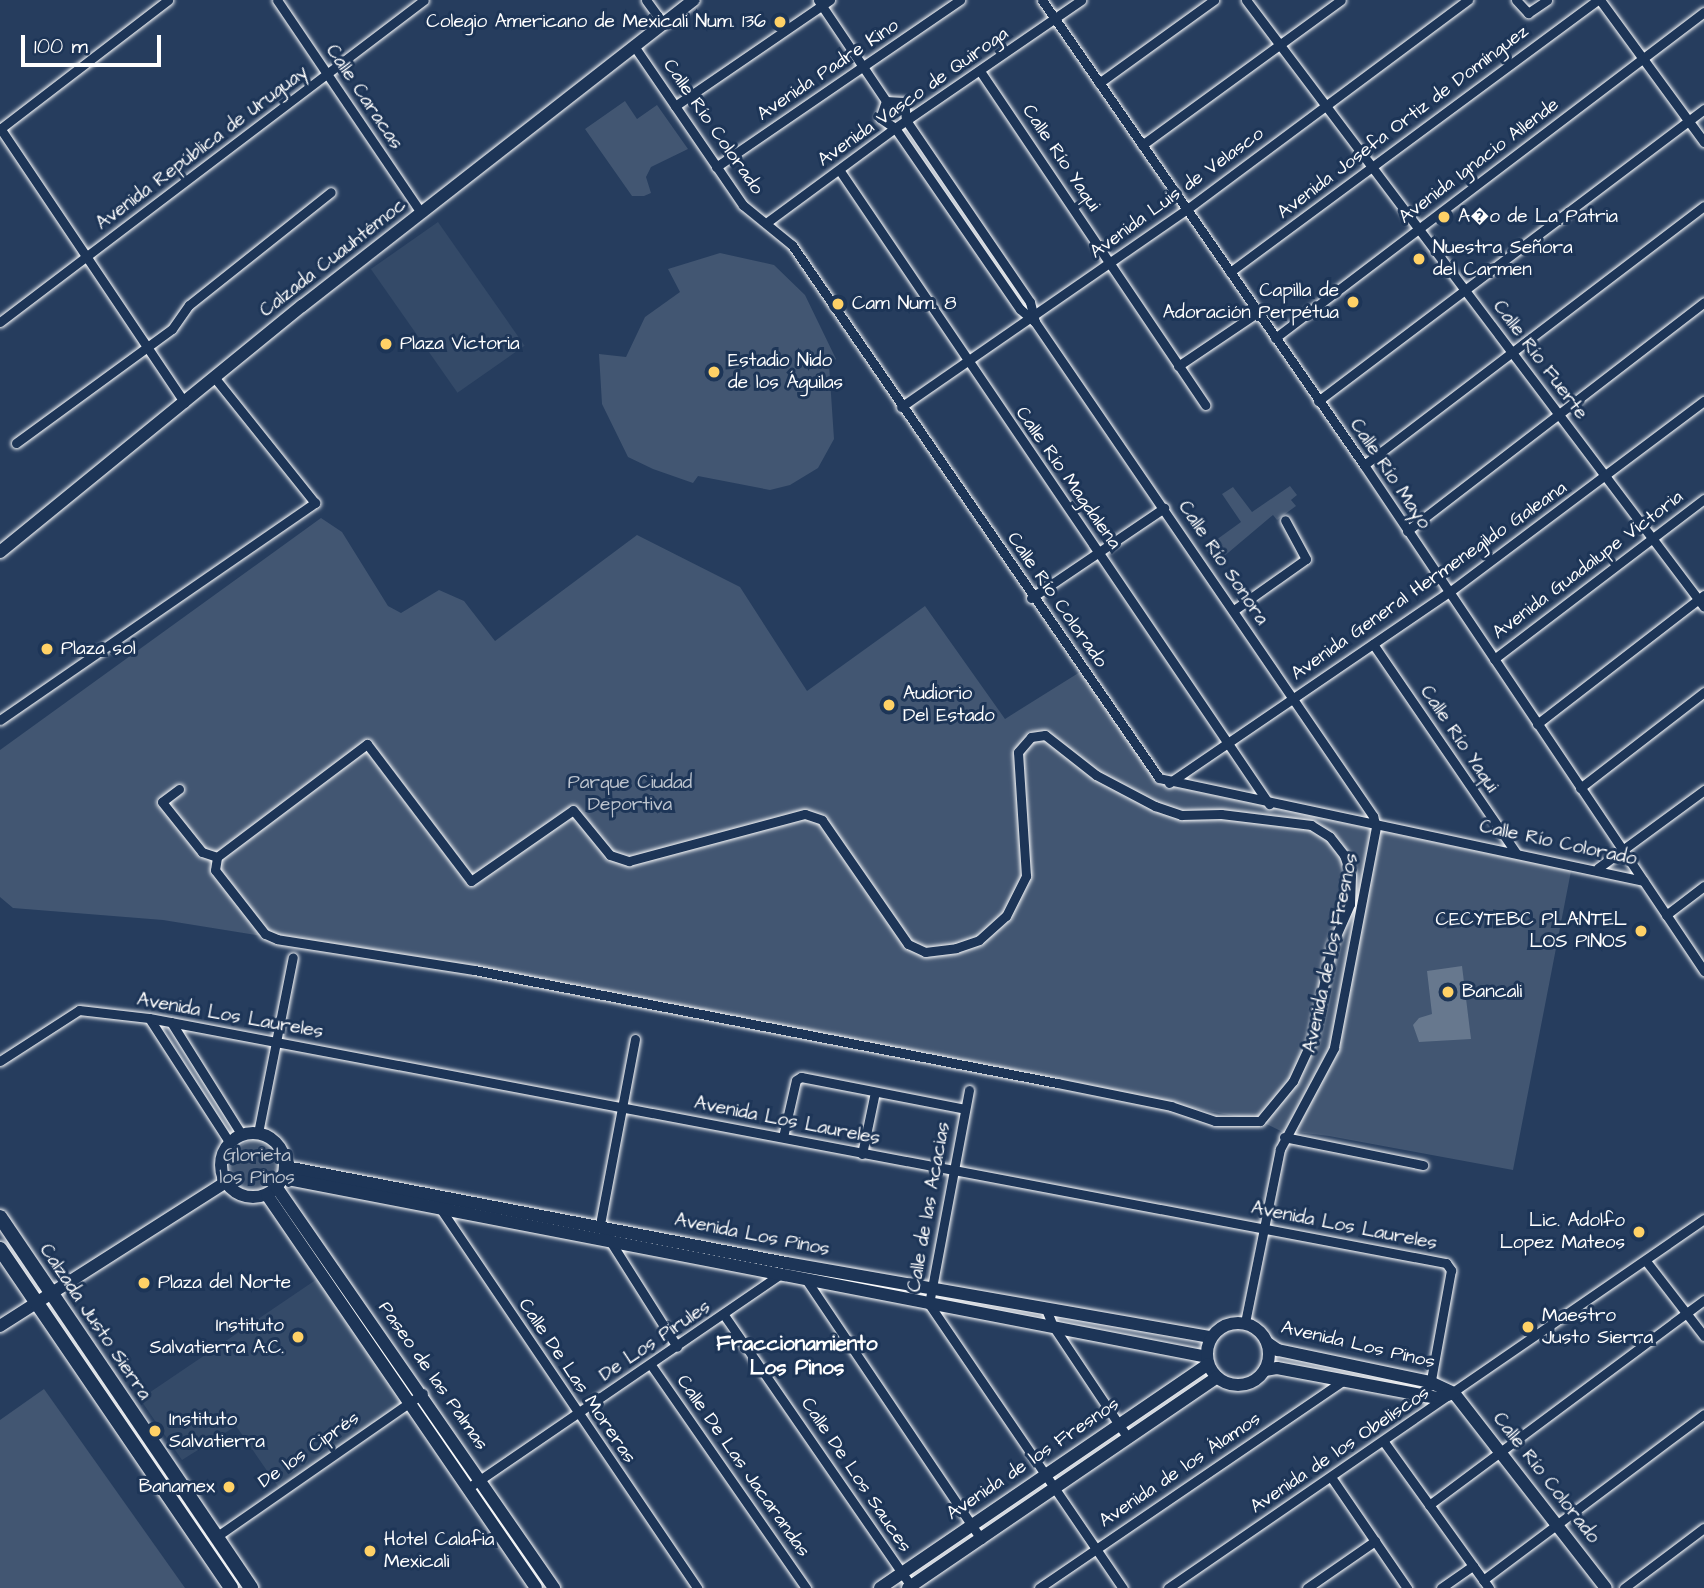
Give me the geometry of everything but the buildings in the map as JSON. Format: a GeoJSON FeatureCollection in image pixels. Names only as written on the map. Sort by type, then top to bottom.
{"type":"FeatureCollection","features":[{"type":"Feature","properties":{"kind":"main road","name":"Calzada Justo Sierra"},"geometry":{"type":"LineString","coordinates":[[0,1217],[251,1588]]}},
{"type":"Feature","properties":{"kind":"main road","name":"Calzada Justo Sierra"},"geometry":{"type":"LineString","coordinates":[[0,1249],[231,1588]]}},
{"type":"Feature","properties":{"kind":"street"},"geometry":{"type":"LineString","coordinates":[[168,0],[0,128],[185,403]]}},
{"type":"Feature","properties":{"kind":"street","name":"Calle Caracas"},"geometry":{"type":"LineString","coordinates":[[277,0],[421,214]]}},
{"type":"Feature","properties":{"kind":"street","name":"Avenida República de Uruguay"},"geometry":{"type":"LineString","coordinates":[[0,322],[329,75],[424,0]]}},
{"type":"Feature","properties":{"kind":"street"},"geometry":{"type":"LineString","coordinates":[[646,0],[663,23]]}},
{"type":"Feature","properties":{"kind":"street","name":"Calzada Cuauhtémoc"},"geometry":{"type":"LineString","coordinates":[[0,552],[214,377],[693,0]]}},
{"type":"Feature","properties":{"kind":"street"},"geometry":{"type":"LineString","coordinates":[[676,106],[820,3],[830,0]]}},
{"type":"Feature","properties":{"kind":"street","name":"Avenida Padre Kino"},"geometry":{"type":"LineString","coordinates":[[716,167],[960,0]]}},
{"type":"Feature","properties":{"kind":"street","name":"Calle Río Mayo"},"geometry":{"type":"LineString","coordinates":[[1042,0],[1364,465],[1704,971]]}},
{"type":"Feature","properties":{"kind":"street","name":"Avenida Vasco de Quiroga"},"geometry":{"type":"LineString","coordinates":[[766,223],[906,120],[1081,0]]}},
{"type":"Feature","properties":{"kind":"street"},"geometry":{"type":"LineString","coordinates":[[1099,83],[1214,0]]}},
{"type":"Feature","properties":{"kind":"street","name":"Calle Río Fuerte"},"geometry":{"type":"LineString","coordinates":[[1246,0],[1651,538],[1702,601]]}},
{"type":"Feature","properties":{"kind":"street"},"geometry":{"type":"LineString","coordinates":[[1142,145],[1341,0]]}},
{"type":"Feature","properties":{"kind":"street","name":"Avenida Luis de Velasco"},"geometry":{"type":"LineString","coordinates":[[901,407],[965,361],[1033,318],[1186,209],[1468,0]]}},
{"type":"Feature","properties":{"kind":"street"},"geometry":{"type":"LineString","coordinates":[[1516,0],[1528,13],[1547,0]]}},
{"type":"Feature","properties":{"kind":"street"},"geometry":{"type":"LineString","coordinates":[[1598,0],[1704,142]]}},
{"type":"Feature","properties":{"kind":"street","name":"Avenida Josefa Ortiz de Domínguez"},"geometry":{"type":"LineString","coordinates":[[1230,272],[1598,0]]}},
{"type":"Feature","properties":{"kind":"street","name":"Calle Río Sonora"},"geometry":{"type":"LineString","coordinates":[[820,3],[886,102]]}},
{"type":"Feature","properties":{"kind":"street","name":"Avenida Ignacio Allende"},"geometry":{"type":"LineString","coordinates":[[1275,338],[1704,12]]}},
{"type":"Feature","properties":{"kind":"street","name":"Calle Río Colorado"},"geometry":{"type":"LineString","coordinates":[[634,46],[749,212],[792,245],[1031,598],[1150,768],[1169,783],[1376,827],[1598,868],[1643,881]]}},
{"type":"Feature","properties":{"kind":"street","name":"Calle Río Yaqui"},"geometry":{"type":"LineString","coordinates":[[980,71],[1205,405]]}},
{"type":"Feature","properties":{"kind":"street","name":"Calle Río Sonora"},"geometry":{"type":"LineString","coordinates":[[886,102],[904,102],[906,120],[1030,302],[1033,318]]}},
{"type":"Feature","properties":{"kind":"street","name":"Calle Río Sonora"},"geometry":{"type":"LineString","coordinates":[[886,102],[880,118],[895,128],[1033,318],[1369,806],[1376,827]]}},
{"type":"Feature","properties":{"kind":"street"},"geometry":{"type":"LineString","coordinates":[[1318,401],[1704,109]]}},
{"type":"Feature","properties":{"kind":"street","name":"Calle Río Magdalena"},"geometry":{"type":"LineString","coordinates":[[840,171],[965,361],[1269,804]]}},
{"type":"Feature","properties":{"kind":"street"},"geometry":{"type":"LineString","coordinates":[[16,443],[179,323],[189,304],[331,192]]}},
{"type":"Feature","properties":{"kind":"street"},"geometry":{"type":"LineString","coordinates":[[1364,465],[1704,206]]}},
{"type":"Feature","properties":{"kind":"street"},"geometry":{"type":"LineString","coordinates":[[1407,531],[1704,302]]}},
{"type":"Feature","properties":{"kind":"street"},"geometry":{"type":"LineString","coordinates":[[1178,366],[1258,312]]}},
{"type":"Feature","properties":{"kind":"street"},"geometry":{"type":"LineString","coordinates":[[0,720],[315,503],[214,377]]}},
{"type":"Feature","properties":{"kind":"street","name":"Avenida General Hermenegildo Galeana"},"geometry":{"type":"LineString","coordinates":[[1169,783],[1448,593],[1704,401]]}},
{"type":"Feature","properties":{"kind":"street","name":"Avenida Guadalupe Victoria"},"geometry":{"type":"LineString","coordinates":[[1493,659],[1704,499]]}},
{"type":"Feature","properties":{"kind":"street"},"geometry":{"type":"LineString","coordinates":[[1031,598],[1164,508]]}},
{"type":"Feature","properties":{"kind":"street"},"geometry":{"type":"LineString","coordinates":[[1234,610],[1306,559],[1285,520]]}},
{"type":"Feature","properties":{"kind":"street"},"geometry":{"type":"LineString","coordinates":[[1537,724],[1702,601]]}},
{"type":"Feature","properties":{"kind":"street","name":"Calle Río Yaqui"},"geometry":{"type":"LineString","coordinates":[[1373,644],[1516,853]]}},
{"type":"Feature","properties":{"kind":"street"},"geometry":{"type":"LineString","coordinates":[[1580,788],[1704,692]]}},
{"type":"Feature","properties":{"kind":"street"},"geometry":{"type":"LineString","coordinates":[[1045,735],[1096,775],[1158,807],[1181,815],[1221,814],[1311,825],[1330,837],[1344,855],[1351,875],[1350,904],[1332,945],[1312,1040],[1293,1081],[1260,1121],[1215,1121],[1171,1106],[474,970],[277,939],[265,934],[215,870],[216,857],[367,744],[471,881],[573,810],[610,855],[629,861],[805,814],[822,820],[908,944],[925,952],[956,948],[979,940],[1006,916],[1026,876],[1018,752],[1031,737],[1045,735]]}},
{"type":"Feature","properties":{"kind":"street"},"geometry":{"type":"LineString","coordinates":[[178,789],[162,802],[202,852],[216,857]]}},
{"type":"Feature","properties":{"kind":"street"},"geometry":{"type":"LineString","coordinates":[[1598,868],[1704,790]]}},
{"type":"Feature","properties":{"kind":"street","name":"Avenida de los Fresnos"},"geometry":{"type":"LineString","coordinates":[[1245,1322],[1284,1137],[1334,1048],[1376,827]]}},
{"type":"Feature","properties":{"kind":"street"},"geometry":{"type":"LineString","coordinates":[[1666,915],[1704,886]]}},
{"type":"Feature","properties":{"kind":"street"},"geometry":{"type":"LineString","coordinates":[[258,1133],[293,957]]}},
{"type":"Feature","properties":{"kind":"street","name":"Avenida Los Laureles"},"geometry":{"type":"LineString","coordinates":[[0,1062],[79,1010],[149,1018],[1450,1266],[1427,1396]]}},
{"type":"Feature","properties":{"kind":"street"},"geometry":{"type":"LineString","coordinates":[[149,1018],[230,1143]]}},
{"type":"Feature","properties":{"kind":"street"},"geometry":{"type":"LineString","coordinates":[[171,1023],[242,1135]]}},
{"type":"Feature","properties":{"kind":"street"},"geometry":{"type":"LineString","coordinates":[[600,1225],[635,1039]]}},
{"type":"Feature","properties":{"kind":"street"},"geometry":{"type":"LineString","coordinates":[[783,1138],[796,1080],[801,1077],[965,1109]]}},
{"type":"Feature","properties":{"kind":"street","name":"Calle de las Acacias"},"geometry":{"type":"LineString","coordinates":[[969,1090],[929,1304],[1123,1588]]}},
{"type":"Feature","properties":{"kind":"street"},"geometry":{"type":"LineString","coordinates":[[862,1154],[875,1092]]}},
{"type":"Feature","properties":{"kind":"street"},"geometry":{"type":"LineString","coordinates":[[258,1133],[278,1145],[278,1182],[244,1196],[226,1182],[221,1162],[230,1143],[242,1135],[258,1133]]}},
{"type":"Feature","properties":{"kind":"street"},"geometry":{"type":"LineString","coordinates":[[1284,1137],[1423,1165]]}},
{"type":"Feature","properties":{"kind":"street"},"geometry":{"type":"LineString","coordinates":[[0,1326],[226,1182]]}},
{"type":"Feature","properties":{"kind":"street","name":"Avenida Los Pinos"},"geometry":{"type":"LineString","coordinates":[[278,1182],[429,1192],[600,1225],[783,1268]]}},
{"type":"Feature","properties":{"kind":"street","name":"Avenida Los Pinos"},"geometry":{"type":"LineString","coordinates":[[278,1182],[439,1207],[607,1242],[806,1272],[932,1287],[1211,1337]]}},
{"type":"Feature","properties":{"kind":"street","name":"Paseo de las Palmas"},"geometry":{"type":"LineString","coordinates":[[278,1182],[554,1588]]}},
{"type":"Feature","properties":{"kind":"street","name":"Paseo de las Palmas"},"geometry":{"type":"LineString","coordinates":[[278,1182],[410,1401],[536,1588]]}},
{"type":"Feature","properties":{"kind":"street","name":"Calle De Las Moreras"},"geometry":{"type":"LineString","coordinates":[[429,1192],[697,1588]]}},
{"type":"Feature","properties":{"kind":"street","name":"Avenida de los Obeliscos"},"geometry":{"type":"LineString","coordinates":[[1168,1588],[1384,1442],[1704,1219]]}},
{"type":"Feature","properties":{"kind":"street","name":"Calle De Las Jacarandas"},"geometry":{"type":"LineString","coordinates":[[600,1225],[607,1242],[677,1347]]}},
{"type":"Feature","properties":{"kind":"street"},"geometry":{"type":"LineString","coordinates":[[1646,1261],[1704,1336]]}},
{"type":"Feature","properties":{"kind":"street","name":"De Los Pirules"},"geometry":{"type":"LineString","coordinates":[[468,1488],[724,1315],[783,1268]]}},
{"type":"Feature","properties":{"kind":"street"},"geometry":{"type":"LineString","coordinates":[[806,1272],[981,1539]]}},
{"type":"Feature","properties":{"kind":"street","name":"Avenida Los Pinos"},"geometry":{"type":"LineString","coordinates":[[806,1272],[929,1304],[1053,1326],[1208,1360]]}},
{"type":"Feature","properties":{"kind":"street"},"geometry":{"type":"LineString","coordinates":[[1429,1505],[1704,1300]]}},
{"type":"Feature","properties":{"kind":"street"},"geometry":{"type":"LineString","coordinates":[[1046,1309],[1053,1326],[1128,1438]]}},
{"type":"Feature","properties":{"kind":"street","name":"Calle De Los Sauces"},"geometry":{"type":"LineString","coordinates":[[724,1315],[909,1587]]}},
{"type":"Feature","properties":{"kind":"street"},"geometry":{"type":"LineString","coordinates":[[1245,1322],[1259,1330],[1269,1344],[1265,1370],[1243,1385],[1217,1377],[1208,1360],[1211,1337],[1222,1326],[1245,1322]]}},
{"type":"Feature","properties":{"kind":"street","name":"Avenida Los Pinos"},"geometry":{"type":"LineString","coordinates":[[1269,1344],[1278,1350],[1430,1382],[1454,1393]]}},
{"type":"Feature","properties":{"kind":"street","name":"Avenida de los Fresnos"},"geometry":{"type":"LineString","coordinates":[[880,1588],[1208,1360]]}},
{"type":"Feature","properties":{"kind":"street","name":"Calle De Las Jacarandas"},"geometry":{"type":"LineString","coordinates":[[652,1364],[806,1588]]}},
{"type":"Feature","properties":{"kind":"street","name":"Avenida Los Pinos"},"geometry":{"type":"LineString","coordinates":[[1265,1370],[1277,1368],[1427,1396],[1454,1393]]}},
{"type":"Feature","properties":{"kind":"street","name":"Avenida de los Fresnos"},"geometry":{"type":"LineString","coordinates":[[909,1587],[1217,1377]]}},
{"type":"Feature","properties":{"kind":"street","name":"Avenida de los Álamos"},"geometry":{"type":"LineString","coordinates":[[1039,1588],[1342,1381]]}},
{"type":"Feature","properties":{"kind":"street","name":"De los Ciprés"},"geometry":{"type":"LineString","coordinates":[[216,1537],[423,1393]]}},
{"type":"Feature","properties":{"kind":"street","name":"Calle Río Colorado"},"geometry":{"type":"LineString","coordinates":[[1454,1393],[1502,1451],[1606,1588]]}},
{"type":"Feature","properties":{"kind":"street"},"geometry":{"type":"LineString","coordinates":[[1384,1442],[1486,1584],[1558,1524],[1704,1414]]}},
{"type":"Feature","properties":{"kind":"street"},"geometry":{"type":"LineString","coordinates":[[1331,1477],[1407,1588]]}},
{"type":"Feature","properties":{"kind":"street"},"geometry":{"type":"LineString","coordinates":[[1623,1588],[1704,1528]]}},
{"type":"Feature","properties":{"kind":"street"},"geometry":{"type":"LineString","coordinates":[[1307,1588],[1375,1541]]}},
{"type":"Feature","properties":{"kind":"street"},"geometry":{"type":"LineString","coordinates":[[1441,1588],[1473,1566]]}},
{"type":"Feature","properties":{"kind":"shaded area"},"geometry":{"type":"Polygon","coordinates":[[[438,222],[525,346],[457,393],[371,269],[438,222]]]}},
{"type":"Feature","properties":{"kind":"shaded area"},"geometry":{"type":"Polygon","coordinates":[[[1462,966],[1471,1039],[1419,1042],[1413,1025],[1419,1018],[1432,1014],[1427,971],[1462,966]]]}},
{"type":"Feature","properties":{"kind":"shaded area","name":"Instituto Salvatierra A.C."},"geometry":{"type":"Polygon","coordinates":[[[323,1275],[408,1402],[279,1488],[236,1426],[182,1460],[140,1399],[323,1275]]]}},
{"type":"Feature","properties":{"kind":"green space"},"geometry":{"type":"Polygon","coordinates":[[[625,101],[637,119],[657,105],[688,149],[651,167],[646,177],[651,193],[644,196],[632,196],[585,129],[625,101]]]}},
{"type":"Feature","properties":{"kind":"green space","name":"Estadio Nido de los Águilas"},"geometry":{"type":"Polygon","coordinates":[[[720,253],[774,265],[805,295],[836,359],[829,364],[834,439],[818,468],[790,485],[770,490],[698,476],[693,483],[653,469],[628,457],[602,404],[599,354],[626,357],[645,317],[680,292],[668,269],[720,253]]]}},
{"type":"Feature","properties":{"kind":"green space"},"geometry":{"type":"Polygon","coordinates":[[[1290,486],[1297,495],[1291,500],[1296,506],[1277,520],[1273,515],[1216,563],[1205,548],[1241,522],[1222,494],[1233,487],[1252,512],[1290,486]]]}},
{"type":"Feature","properties":{"kind":"green space","name":"Parque Ciudad Deportiva"},"geometry":{"type":"Polygon","coordinates":[[[321,518],[342,532],[388,606],[401,613],[439,590],[464,601],[495,641],[637,535],[740,587],[807,691],[925,606],[1005,719],[1080,672],[1164,785],[1571,871],[1513,1170],[1329,1136],[1296,1132],[1293,1137],[1260,1121],[474,970],[163,920],[13,908],[0,897],[0,750],[321,518]]]}},
{"type":"Feature","properties":{"kind":"green space","name":"Glorieta los Pinos"},"geometry":{"type":"Polygon","coordinates":[[[257,1140],[276,1148],[284,1167],[276,1186],[257,1194],[238,1186],[230,1167],[238,1148],[257,1140]]]}},
{"type":"Feature","properties":{"kind":"green space"},"geometry":{"type":"Polygon","coordinates":[[[44,1389],[185,1588],[0,1588],[0,1420],[44,1389]]]}},
{"type":"Feature","properties":{"kind":"place","name":"Colegio Americano de Mexicali Num. 136"},"geometry":{"type":"Point","coordinates":[780,22]}},
{"type":"Feature","properties":{"kind":"place","name":"A�o de La Patria"},"geometry":{"type":"Point","coordinates":[1444,217]}},
{"type":"Feature","properties":{"kind":"place","name":"Nuestra Señora del Carmen"},"geometry":{"type":"Point","coordinates":[1419,259]}},
{"type":"Feature","properties":{"kind":"place","name":"Capilla de Adoración Perpétua"},"geometry":{"type":"Point","coordinates":[1353,302]}},
{"type":"Feature","properties":{"kind":"place","name":"Cam Num. 8"},"geometry":{"type":"Point","coordinates":[838,304]}},
{"type":"Feature","properties":{"kind":"place","name":"Plaza Victoria"},"geometry":{"type":"Point","coordinates":[386,344]}},
{"type":"Feature","properties":{"kind":"place","name":"Estadio Nido de los Águilas"},"geometry":{"type":"Point","coordinates":[714,372]}},
{"type":"Feature","properties":{"kind":"place","name":"Plaza sol"},"geometry":{"type":"Point","coordinates":[47,649]}},
{"type":"Feature","properties":{"kind":"place","name":"Audiorio Del Estado"},"geometry":{"type":"Point","coordinates":[889,705]}},
{"type":"Feature","properties":{"kind":"place","name":"CECYTEBC PLANTEL LOS PINOS"},"geometry":{"type":"Point","coordinates":[1641,931]}},
{"type":"Feature","properties":{"kind":"place","name":"Bancali"},"geometry":{"type":"Point","coordinates":[1448,992]}},
{"type":"Feature","properties":{"kind":"place","name":"Lic. Adolfo Lopez Mateos"},"geometry":{"type":"Point","coordinates":[1639,1232]}},
{"type":"Feature","properties":{"kind":"place","name":"Plaza del Norte"},"geometry":{"type":"Point","coordinates":[144,1283]}},
{"type":"Feature","properties":{"kind":"place","name":"Maestro Justo Sierra"},"geometry":{"type":"Point","coordinates":[1528,1327]}},
{"type":"Feature","properties":{"kind":"place","name":"Instituto Salvatierra A.C."},"geometry":{"type":"Point","coordinates":[298,1337]}},
{"type":"Feature","properties":{"kind":"place","name":"Instituto Salvatierra"},"geometry":{"type":"Point","coordinates":[155,1431]}},
{"type":"Feature","properties":{"kind":"place","name":"Banamex"},"geometry":{"type":"Point","coordinates":[229,1487]}},
{"type":"Feature","properties":{"kind":"place","name":"Hotel Calafia Mexicali"},"geometry":{"type":"Point","coordinates":[370,1551]}},
{"type":"Feature","properties":{"kind":"district","name":"Fraccionamiento Los Pinos"},"geometry":{"type":"Point","coordinates":[797,1356]}}]}
